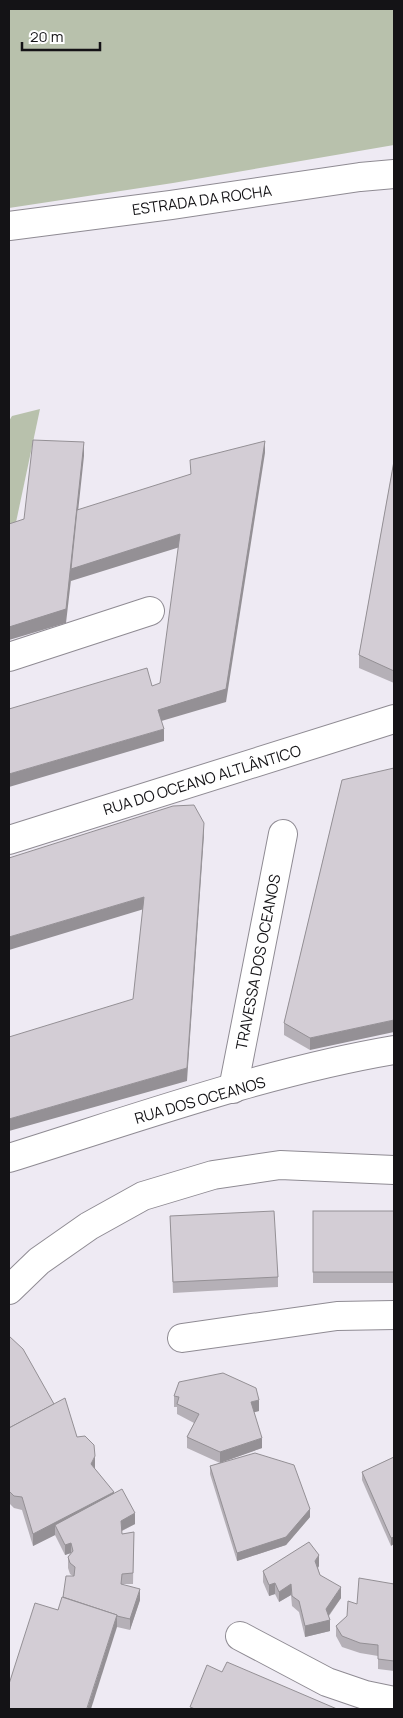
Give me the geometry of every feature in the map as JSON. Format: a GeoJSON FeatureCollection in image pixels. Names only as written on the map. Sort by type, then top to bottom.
{"type":"FeatureCollection","features":[{"type":"Feature","properties":{"kind":"street","name":"ESTRADA DA ROCHA"},"geometry":{"type":"LineString","coordinates":[[9,226],[171,205],[360,177],[394,174]]}},
{"type":"Feature","properties":{"kind":"street"},"geometry":{"type":"LineString","coordinates":[[9,657],[150,611]]}},
{"type":"Feature","properties":{"kind":"street","name":"RUA DO OCEANO ALTLÂNTICO"},"geometry":{"type":"LineString","coordinates":[[9,840],[394,719]]}},
{"type":"Feature","properties":{"kind":"street","name":"TRAVESSA DOS OCEANOS"},"geometry":{"type":"LineString","coordinates":[[233,1089],[283,834]]}},
{"type":"Feature","properties":{"kind":"street","name":"RUA DOS OCEANOS"},"geometry":{"type":"LineString","coordinates":[[9,1158],[233,1089],[354,1057],[394,1050]]}},
{"type":"Feature","properties":{"kind":"street"},"geometry":{"type":"LineString","coordinates":[[9,1290],[39,1262],[90,1226],[143,1196],[213,1176],[280,1165],[394,1170]]}},
{"type":"Feature","properties":{"kind":"street"},"geometry":{"type":"LineString","coordinates":[[182,1338],[337,1316],[394,1315]]}},
{"type":"Feature","properties":{"kind":"street"},"geometry":{"type":"LineString","coordinates":[[240,1636],[327,1682],[365,1695],[394,1701]]}},
{"type":"Feature","properties":{"kind":"green space"},"geometry":{"type":"Polygon","coordinates":[[[9,9],[394,9],[394,145],[173,183],[9,208],[9,9]]]}},
{"type":"Feature","properties":{"kind":"green space"},"geometry":{"type":"Polygon","coordinates":[[[40,409],[15,527],[9,529],[9,421],[12,416],[40,409]]]}},
{"type":"Feature","properties":{"kind":"building"},"geometry":{"type":"Polygon","coordinates":[[[33,440],[84,442],[66,609],[9,627],[9,524],[24,519],[33,440]]]}},
{"type":"Feature","properties":{"kind":"building"},"geometry":{"type":"Polygon","coordinates":[[[265,441],[226,689],[158,710],[164,729],[9,774],[9,709],[147,668],[152,686],[160,683],[180,534],[71,569],[77,510],[191,474],[190,460],[265,441]]]}},
{"type":"Feature","properties":{"kind":"building"},"geometry":{"type":"Polygon","coordinates":[[[394,461],[394,671],[359,655],[394,461]]]}},
{"type":"Feature","properties":{"kind":"building"},"geometry":{"type":"Polygon","coordinates":[[[394,768],[394,1020],[310,1038],[284,1023],[342,780],[394,768]]]}},
{"type":"Feature","properties":{"kind":"building"},"geometry":{"type":"Polygon","coordinates":[[[194,805],[204,823],[187,1068],[9,1119],[9,1037],[133,999],[144,897],[9,937],[9,858],[173,806],[194,805]]]}},
{"type":"Feature","properties":{"kind":"building"},"geometry":{"type":"Polygon","coordinates":[[[274,1211],[278,1277],[173,1282],[170,1216],[274,1211]]]}},
{"type":"Feature","properties":{"kind":"building"},"geometry":{"type":"Polygon","coordinates":[[[313,1211],[394,1211],[394,1272],[313,1272],[313,1211]]]}},
{"type":"Feature","properties":{"kind":"building"},"geometry":{"type":"Polygon","coordinates":[[[9,1336],[23,1349],[54,1404],[9,1428],[9,1336]]]}},
{"type":"Feature","properties":{"kind":"building"},"geometry":{"type":"Polygon","coordinates":[[[223,1373],[256,1388],[259,1400],[251,1402],[262,1438],[220,1452],[187,1437],[199,1414],[177,1404],[179,1397],[174,1396],[179,1382],[223,1373]]]}},
{"type":"Feature","properties":{"kind":"building"},"geometry":{"type":"Polygon","coordinates":[[[65,1398],[77,1437],[85,1436],[94,1445],[95,1456],[91,1464],[114,1492],[33,1534],[22,1497],[14,1496],[9,1491],[9,1428],[65,1398]]]}},
{"type":"Feature","properties":{"kind":"building"},"geometry":{"type":"Polygon","coordinates":[[[255,1453],[294,1465],[310,1509],[286,1537],[237,1553],[210,1466],[255,1453]]]}},
{"type":"Feature","properties":{"kind":"building"},"geometry":{"type":"Polygon","coordinates":[[[394,1457],[394,1537],[391,1538],[362,1472],[394,1457]]]}},
{"type":"Feature","properties":{"kind":"building"},"geometry":{"type":"Polygon","coordinates":[[[122,1489],[135,1513],[121,1521],[122,1534],[134,1532],[133,1573],[122,1574],[121,1584],[140,1589],[130,1619],[63,1597],[66,1576],[74,1576],[75,1567],[70,1563],[68,1557],[73,1551],[71,1543],[65,1545],[55,1525],[122,1489]]]}},
{"type":"Feature","properties":{"kind":"building"},"geometry":{"type":"Polygon","coordinates":[[[309,1542],[319,1555],[315,1561],[320,1575],[341,1587],[326,1609],[330,1620],[305,1626],[299,1601],[292,1596],[291,1584],[279,1592],[275,1583],[269,1585],[263,1571],[309,1542]]]}},
{"type":"Feature","properties":{"kind":"building"},"geometry":{"type":"Polygon","coordinates":[[[359,1578],[394,1584],[394,1661],[378,1659],[378,1645],[360,1643],[342,1636],[336,1626],[347,1616],[348,1601],[357,1604],[359,1578]]]}},
{"type":"Feature","properties":{"kind":"building"},"geometry":{"type":"Polygon","coordinates":[[[62,1597],[117,1615],[88,1709],[9,1709],[9,1684],[35,1603],[58,1610],[62,1597]]]}},
{"type":"Feature","properties":{"kind":"building"},"geometry":{"type":"Polygon","coordinates":[[[227,1662],[337,1709],[195,1709],[190,1707],[207,1665],[222,1672],[227,1662]]]}}]}
